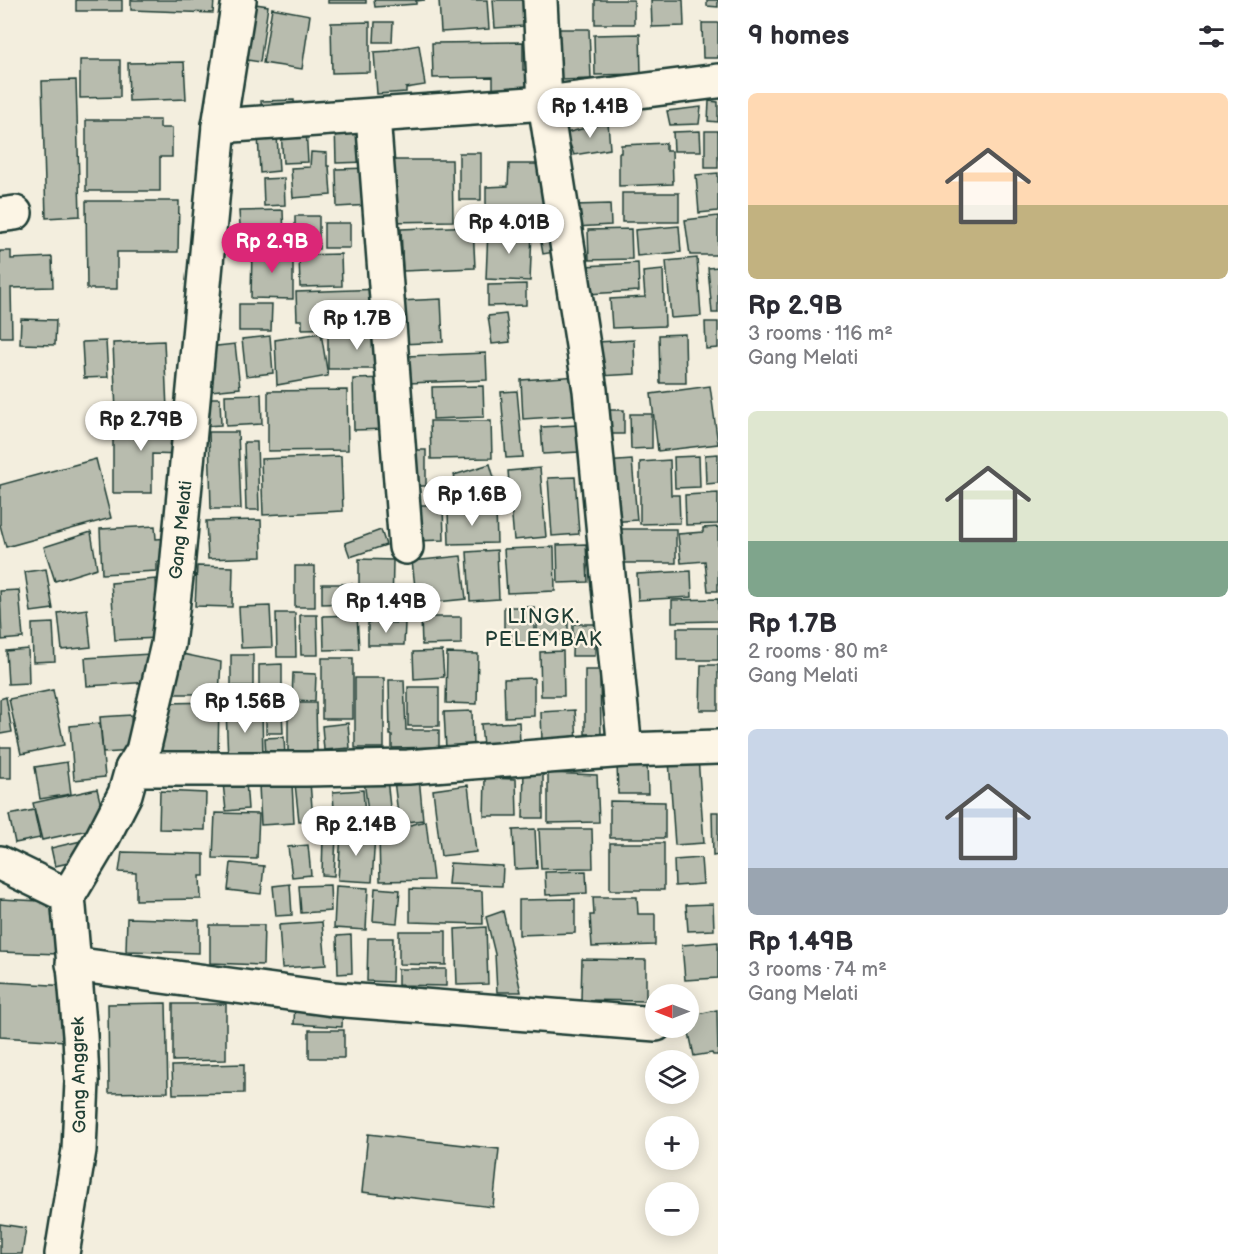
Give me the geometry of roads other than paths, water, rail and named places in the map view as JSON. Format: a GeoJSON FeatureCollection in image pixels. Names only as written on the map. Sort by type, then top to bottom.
{"type":"FeatureCollection","features":[{"type":"Feature","properties":{"kind":"street","name":"Gang Melati"},"geometry":{"type":"LineString","coordinates":[[68,896],[125,795],[132,769],[143,752],[168,644],[219,126],[239,0]]}},
{"type":"Feature","properties":{"kind":"street"},"geometry":{"type":"LineString","coordinates":[[540,0],[545,103],[590,390],[625,750]]}},
{"type":"Feature","properties":{"kind":"street"},"geometry":{"type":"LineString","coordinates":[[219,126],[545,103],[718,81]]}},
{"type":"Feature","properties":{"kind":"street"},"geometry":{"type":"LineString","coordinates":[[373,116],[406,547]]}},
{"type":"Feature","properties":{"kind":"street"},"geometry":{"type":"LineString","coordinates":[[132,769],[408,767],[625,750],[718,747]]}},
{"type":"Feature","properties":{"kind":"street"},"geometry":{"type":"LineString","coordinates":[[0,863],[68,896]]}},
{"type":"Feature","properties":{"kind":"street","name":"Gang Anggrek"},"geometry":{"type":"LineString","coordinates":[[62,1254],[79,1150],[82,1081],[68,896]]}},
{"type":"Feature","properties":{"kind":"street"},"geometry":{"type":"LineString","coordinates":[[73,964],[333,999],[645,1023]]}},
{"type":"Feature","properties":{"kind":"district","name":"LINGK. PELEMBAK"},"geometry":{"type":"Point","coordinates":[544,628]}}]}
